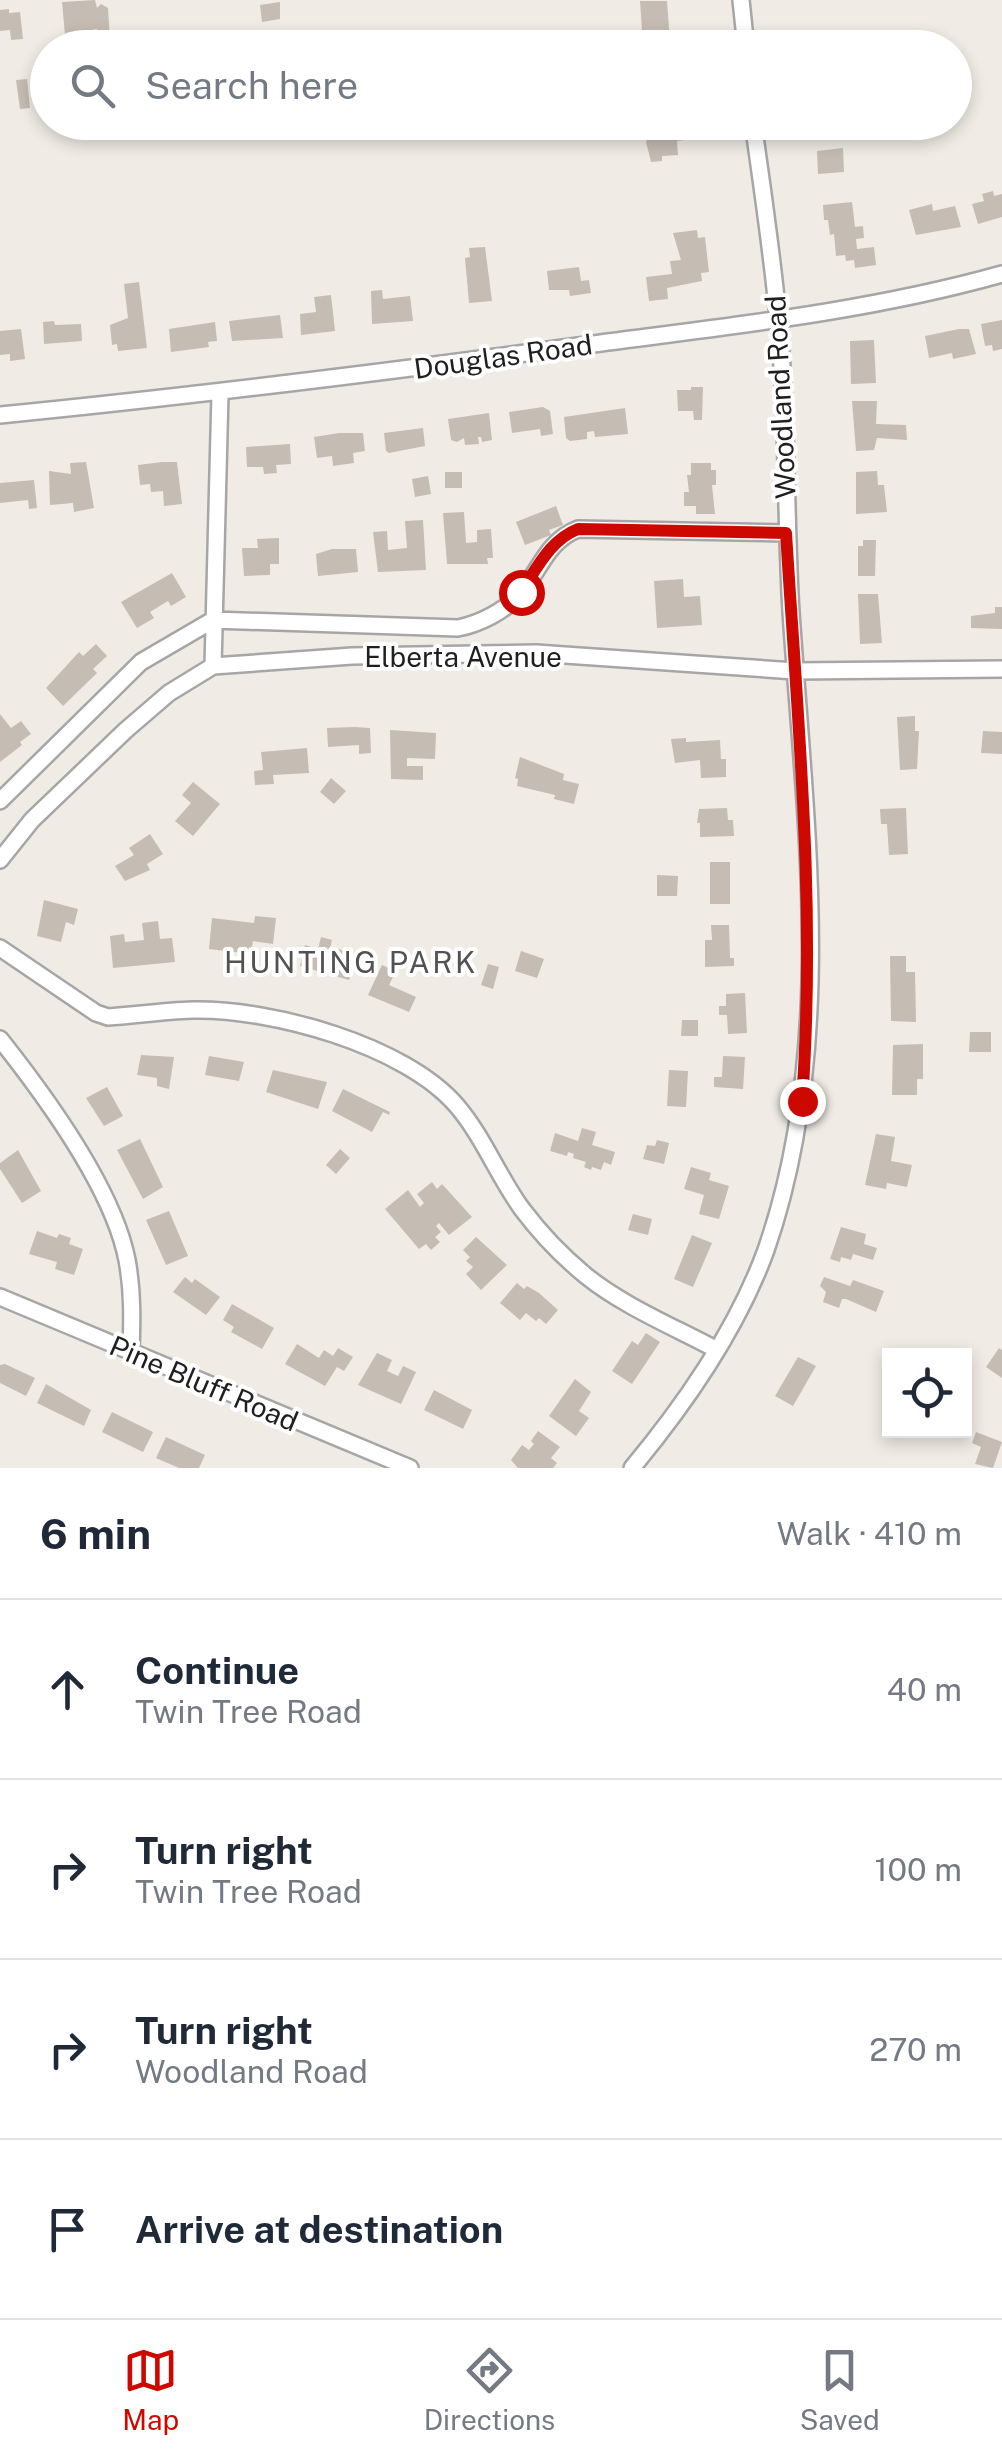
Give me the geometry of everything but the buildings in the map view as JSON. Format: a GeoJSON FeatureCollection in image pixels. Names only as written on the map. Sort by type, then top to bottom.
{"type":"FeatureCollection","features":[{"type":"Feature","properties":{"kind":"street"},"geometry":{"type":"LineString","coordinates":[[741,0],[744,30]]}},
{"type":"Feature","properties":{"kind":"street","name":"Woodland Road"},"geometry":{"type":"LineString","coordinates":[[632,1468],[678,1411],[717,1350],[766,1250],[794,1150],[802,1101],[808,963],[803,753],[786,533],[778,320],[755,140]]}},
{"type":"Feature","properties":{"kind":"street","name":"Douglas Road"},"geometry":{"type":"LineString","coordinates":[[0,415],[220,394],[778,320],[904,300],[1002,274]]}},
{"type":"Feature","properties":{"kind":"street"},"geometry":{"type":"LineString","coordinates":[[213,666],[220,394]]}},
{"type":"Feature","properties":{"kind":"street"},"geometry":{"type":"LineString","coordinates":[[0,801],[141,662],[213,620],[458,628],[474,625],[511,602],[545,554],[561,538],[578,529],[786,533]]}},
{"type":"Feature","properties":{"kind":"street","name":"Elberta Avenue"},"geometry":{"type":"LineString","coordinates":[[0,860],[32,820],[126,730],[169,693],[213,666],[352,656],[536,654],[795,671],[1002,670]]}},
{"type":"Feature","properties":{"kind":"street"},"geometry":{"type":"LineString","coordinates":[[0,948],[108,1018],[194,1010],[274,1018],[331,1035],[412,1068],[438,1086],[457,1106],[481,1138],[521,1208],[586,1276],[717,1350]]}},
{"type":"Feature","properties":{"kind":"street"},"geometry":{"type":"LineString","coordinates":[[0,1040],[34,1082],[100,1187],[121,1236],[132,1294],[131,1354]]}},
{"type":"Feature","properties":{"kind":"street","name":"Pine Bluff Road"},"geometry":{"type":"LineString","coordinates":[[0,1297],[410,1468]]}},
{"type":"Feature","properties":{"kind":"district","name":"HUNTING PARK"},"geometry":{"type":"Point","coordinates":[351,962]}},
{"type":"Feature","properties":{"kind":"route"},"geometry":{"type":"LineString","coordinates":[[521,592],[545,554],[561,538],[578,529],[786,533],[807,852],[808,963],[802,1101]]}}]}
